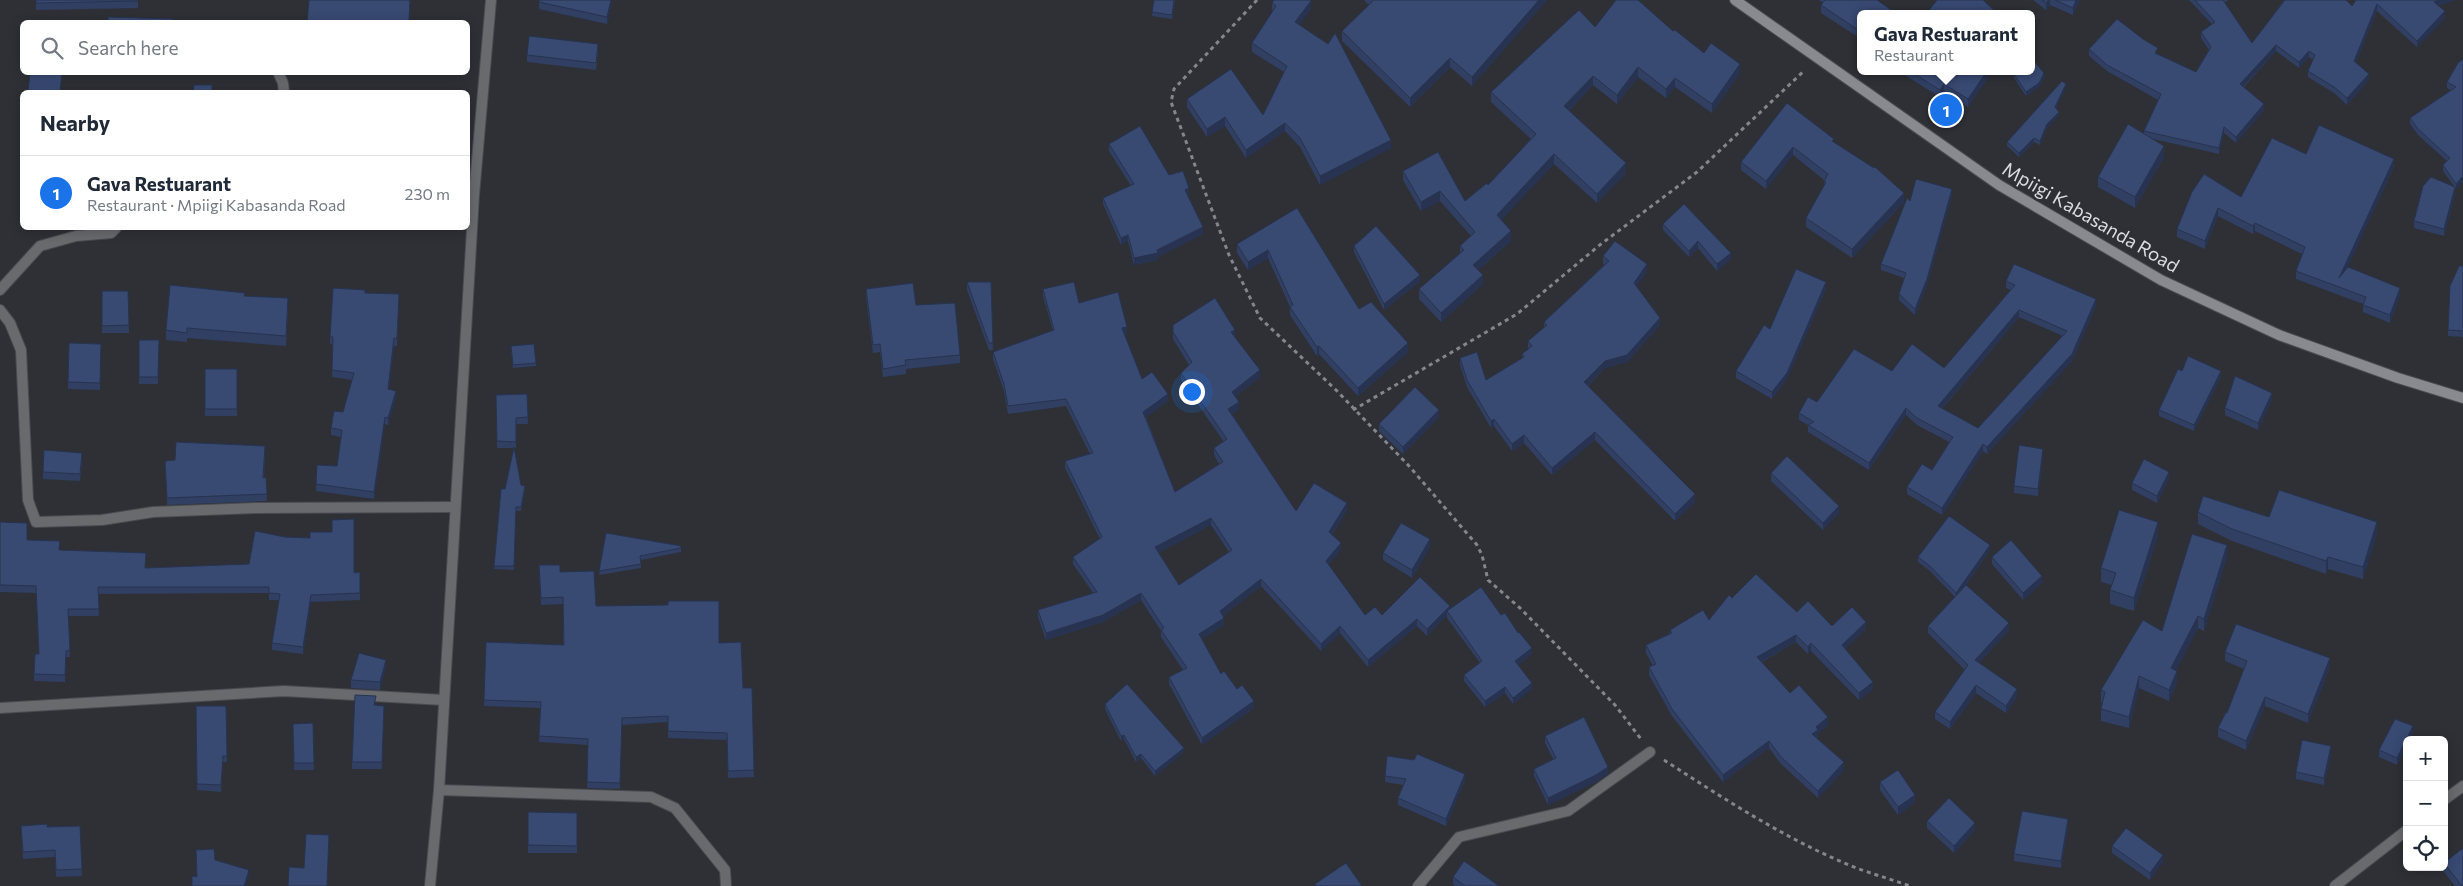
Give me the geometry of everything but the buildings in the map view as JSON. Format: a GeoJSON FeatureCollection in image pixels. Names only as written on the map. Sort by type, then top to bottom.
{"type":"FeatureCollection","features":[{"type":"Feature","properties":{"kind":"main road","name":"Mpiigi Kabasanda Road"},"geometry":{"type":"LineString","coordinates":[[1735,0],[1999,185],[2161,280],[2279,335],[2398,378],[2463,398]]}},
{"type":"Feature","properties":{"kind":"street"},"geometry":{"type":"LineString","coordinates":[[470,213],[491,0]]}},
{"type":"Feature","properties":{"kind":"street"},"geometry":{"type":"LineString","coordinates":[[279,75],[284,90]]}},
{"type":"Feature","properties":{"kind":"street"},"geometry":{"type":"LineString","coordinates":[[0,290],[40,246],[76,236],[111,233],[114,230]]}},
{"type":"Feature","properties":{"kind":"street"},"geometry":{"type":"LineString","coordinates":[[430,886],[439,790],[469,230]]}},
{"type":"Feature","properties":{"kind":"street"},"geometry":{"type":"LineString","coordinates":[[0,310],[10,323],[22,350],[28,500],[36,522],[102,520],[153,512],[254,508],[454,507]]}},
{"type":"Feature","properties":{"kind":"street"},"geometry":{"type":"LineString","coordinates":[[0,708],[284,692],[444,700]]}},
{"type":"Feature","properties":{"kind":"street"},"geometry":{"type":"LineString","coordinates":[[1418,886],[1459,837],[1568,811],[1650,752]]}},
{"type":"Feature","properties":{"kind":"street"},"geometry":{"type":"LineString","coordinates":[[2448,797],[2463,786]]}},
{"type":"Feature","properties":{"kind":"street"},"geometry":{"type":"LineString","coordinates":[[439,790],[651,797],[675,808],[725,870],[726,886]]}},
{"type":"Feature","properties":{"kind":"street"},"geometry":{"type":"LineString","coordinates":[[2339,885],[2403,833]]}},
{"type":"Feature","properties":{"kind":"path"},"geometry":{"type":"LineString","coordinates":[[1257,0],[1174,89],[1171,102],[1228,255],[1260,318],[1337,391],[1353,410],[1409,466],[1477,545],[1482,555],[1488,580],[1520,608],[1615,705],[1650,752],[1724,799],[1788,836],[1859,869],[1910,886]]}},
{"type":"Feature","properties":{"kind":"path"},"geometry":{"type":"LineString","coordinates":[[1353,410],[1517,314],[1601,244],[1697,172],[1818,57]]}},
{"type":"Feature","properties":{"kind":"place","name":"Gava Restuarant"},"geometry":{"type":"Point","coordinates":[1946,110]}}]}
